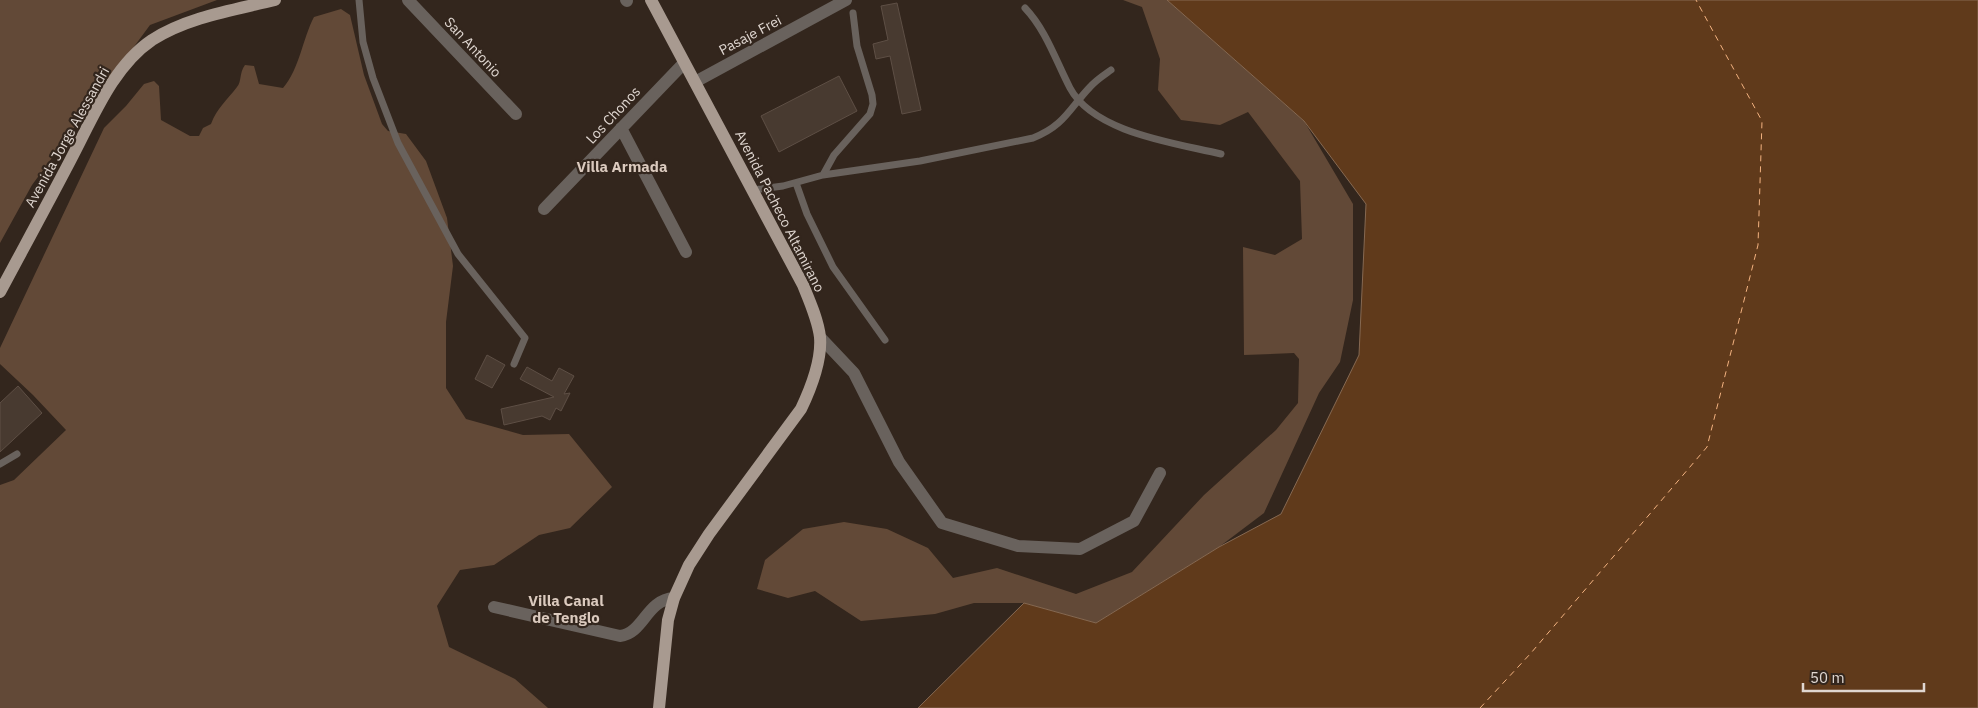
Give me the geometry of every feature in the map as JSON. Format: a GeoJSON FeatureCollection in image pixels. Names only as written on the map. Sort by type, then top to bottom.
{"type":"FeatureCollection","features":[{"type":"Feature","properties":{"kind":"main road","name":"Avenida Jorge Alessandri"},"geometry":{"type":"LineString","coordinates":[[0,292],[94,115],[123,67],[152,41],[183,25],[275,0]]}},
{"type":"Feature","properties":{"kind":"main road","name":"Avenida Pacheco Altamirano"},"geometry":{"type":"LineString","coordinates":[[651,0],[804,285],[820,337],[815,372],[802,409],[709,534],[689,565],[674,598],[668,620],[659,708]]}},
{"type":"Feature","properties":{"kind":"street","name":"San Antonio"},"geometry":{"type":"LineString","coordinates":[[408,0],[516,114]]}},
{"type":"Feature","properties":{"kind":"street","name":"Pasaje Frei"},"geometry":{"type":"LineString","coordinates":[[695,82],[846,0]]}},
{"type":"Feature","properties":{"kind":"street","name":"Los Chonos"},"geometry":{"type":"LineString","coordinates":[[544,209],[684,63]]}},
{"type":"Feature","properties":{"kind":"street"},"geometry":{"type":"LineString","coordinates":[[621,128],[686,252]]}},
{"type":"Feature","properties":{"kind":"street"},"geometry":{"type":"LineString","coordinates":[[820,337],[854,373],[899,462],[942,523],[1018,546],[1080,549],[1134,521],[1160,473]]}},
{"type":"Feature","properties":{"kind":"street"},"geometry":{"type":"LineString","coordinates":[[494,607],[620,636],[631,632],[661,600],[674,598]]}},
{"type":"Feature","properties":{"kind":"lane"},"geometry":{"type":"LineString","coordinates":[[359,0],[363,42],[373,78],[398,142],[458,254],[525,338],[514,364]]}},
{"type":"Feature","properties":{"kind":"lane"},"geometry":{"type":"LineString","coordinates":[[1025,8],[1033,16],[1040,28],[1071,90],[1089,110],[1121,127],[1221,154]]}},
{"type":"Feature","properties":{"kind":"lane"},"geometry":{"type":"LineString","coordinates":[[823,176],[834,155],[870,114],[873,104],[857,46],[853,13]]}},
{"type":"Feature","properties":{"kind":"lane"},"geometry":{"type":"LineString","coordinates":[[753,190],[773,188],[823,176],[920,160],[1033,138],[1045,133],[1061,122],[1092,84],[1111,70]]}},
{"type":"Feature","properties":{"kind":"lane"},"geometry":{"type":"LineString","coordinates":[[796,183],[810,221],[833,267],[885,340]]}},
{"type":"Feature","properties":{"kind":"lane"},"geometry":{"type":"LineString","coordinates":[[0,464],[17,454]]}},
{"type":"Feature","properties":{"kind":"shaded area"},"geometry":{"type":"Polygon","coordinates":[[[0,0],[217,0],[150,25],[32,185],[0,243],[0,0]]]}},
{"type":"Feature","properties":{"kind":"shaded area"},"geometry":{"type":"Polygon","coordinates":[[[1123,0],[1167,0],[1304,121],[1353,204],[1353,300],[1340,362],[1319,393],[1264,513],[1219,547],[1096,623],[1024,603],[974,603],[935,614],[861,621],[815,591],[788,598],[757,589],[765,560],[803,529],[844,522],[887,529],[928,548],[953,578],[997,568],[1076,594],[1132,572],[1204,495],[1276,430],[1298,403],[1299,359],[1294,353],[1244,355],[1243,247],[1275,255],[1302,239],[1300,181],[1248,112],[1220,125],[1181,120],[1158,90],[1160,59],[1142,7],[1123,0]]]}},
{"type":"Feature","properties":{"kind":"shaded area"},"geometry":{"type":"Polygon","coordinates":[[[1167,0],[1978,0],[1978,708],[918,708],[1024,603],[1096,623],[1219,547],[1281,514],[1359,355],[1366,204],[1304,121],[1167,0]]]}},
{"type":"Feature","properties":{"kind":"shaded area"},"geometry":{"type":"Polygon","coordinates":[[[341,9],[350,15],[364,75],[382,124],[388,131],[406,134],[426,161],[447,218],[453,266],[446,322],[446,388],[466,419],[523,435],[569,434],[612,487],[570,528],[539,535],[494,565],[460,570],[437,606],[449,647],[515,679],[548,708],[0,708],[0,485],[14,480],[66,430],[0,364],[0,348],[104,128],[144,84],[154,81],[159,86],[161,120],[190,136],[199,136],[203,128],[211,124],[219,109],[239,85],[245,65],[254,66],[259,84],[283,88],[297,63],[314,17],[341,9]]]}},
{"type":"Feature","properties":{"kind":"building"},"geometry":{"type":"Polygon","coordinates":[[[897,3],[921,110],[902,114],[890,56],[876,59],[873,44],[888,40],[881,6],[897,3]]]}},
{"type":"Feature","properties":{"kind":"building"},"geometry":{"type":"Polygon","coordinates":[[[839,76],[857,111],[779,152],[761,116],[839,76]]]}},
{"type":"Feature","properties":{"kind":"building"},"geometry":{"type":"Polygon","coordinates":[[[487,355],[505,365],[492,388],[475,379],[487,355]]]}},
{"type":"Feature","properties":{"kind":"building"},"geometry":{"type":"Polygon","coordinates":[[[527,367],[552,381],[559,368],[574,376],[564,394],[570,393],[561,411],[556,408],[550,420],[542,416],[504,425],[501,409],[554,397],[520,379],[527,367]]]}},
{"type":"Feature","properties":{"kind":"building"},"geometry":{"type":"Polygon","coordinates":[[[18,386],[42,413],[0,452],[0,403],[18,386]]]}},
{"type":"Feature","properties":{"kind":"ferry route"},"geometry":{"type":"LineString","coordinates":[[1480,708],[1531,653],[1707,447],[1758,245],[1762,121],[1696,0]]}},
{"type":"Feature","properties":{"kind":"district","name":"Villa Armada"},"geometry":{"type":"Point","coordinates":[622,167]}},
{"type":"Feature","properties":{"kind":"district","name":"Villa Canal de Tenglo"},"geometry":{"type":"Point","coordinates":[566,610]}}]}
